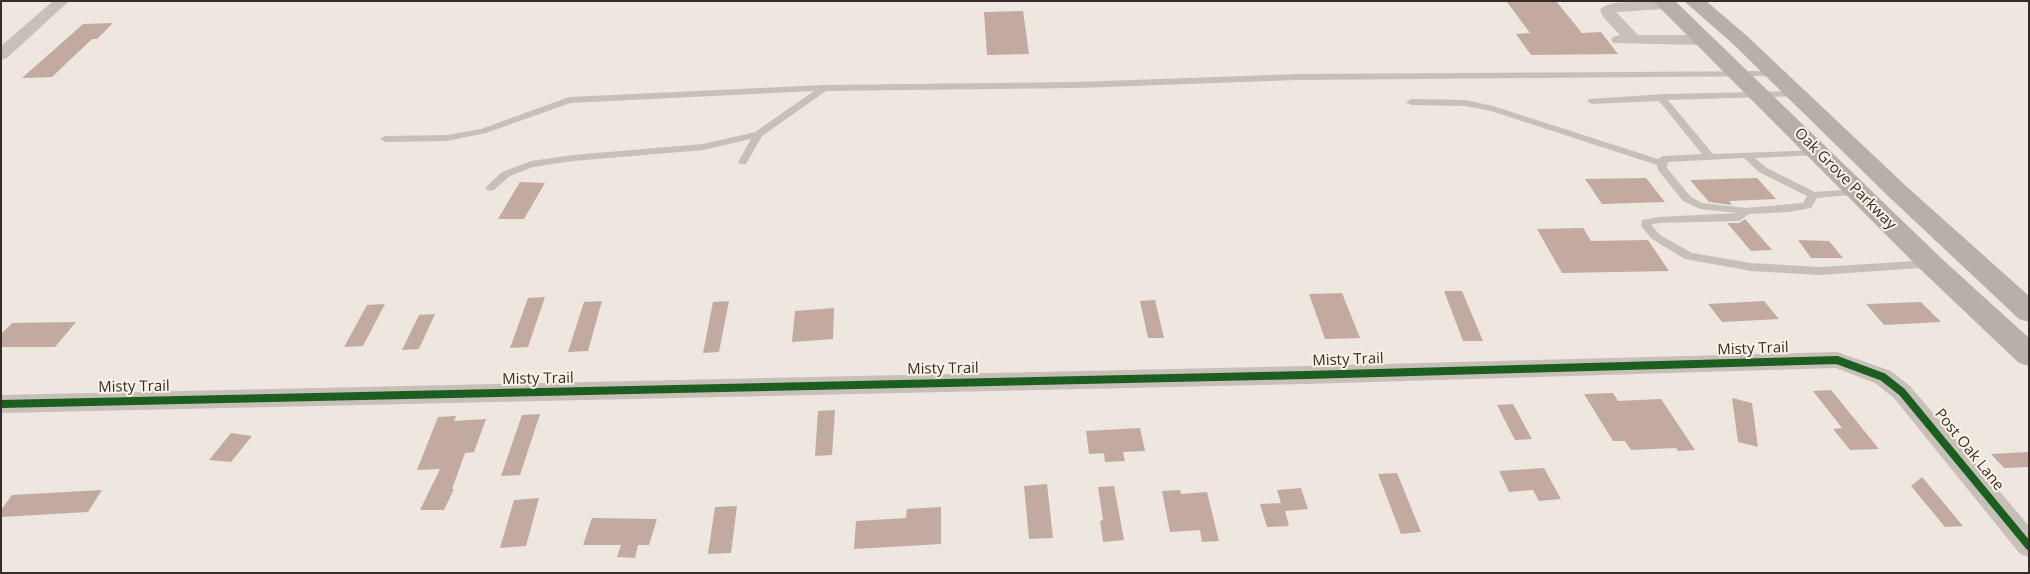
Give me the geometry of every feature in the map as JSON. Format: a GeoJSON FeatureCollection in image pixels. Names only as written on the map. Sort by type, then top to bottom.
{"type":"FeatureCollection","features":[{"type":"Feature","properties":{"kind":"main road","name":"Oak Grove Parkway"},"geometry":{"type":"LineString","coordinates":[[1694,1],[1798,94],[1904,198],[2029,312]]}},
{"type":"Feature","properties":{"kind":"main road","name":"Oak Grove Parkway"},"geometry":{"type":"LineString","coordinates":[[1664,2],[1931,264],[2029,355]]}},
{"type":"Feature","properties":{"kind":"street"},"geometry":{"type":"LineString","coordinates":[[1,55],[62,1]]}},
{"type":"Feature","properties":{"kind":"street"},"geometry":{"type":"LineString","coordinates":[[1664,2],[1608,10],[1625,40],[1704,40]]}},
{"type":"Feature","properties":{"kind":"street","name":"Misty Trail"},"geometry":{"type":"LineString","coordinates":[[1,404],[1268,376],[1837,360],[1883,377]]}},
{"type":"Feature","properties":{"kind":"street","name":"Post Oak Lane"},"geometry":{"type":"LineString","coordinates":[[1883,377],[1902,392],[1916,408],[2029,546]]}},
{"type":"Feature","properties":{"kind":"lane"},"geometry":{"type":"LineString","coordinates":[[385,139],[447,138],[483,131],[569,100],[824,88],[1078,85],[1298,78],[1776,74]]}},
{"type":"Feature","properties":{"kind":"lane"},"geometry":{"type":"LineString","coordinates":[[490,188],[506,174],[531,164],[573,158],[703,148],[758,134],[824,88]]}},
{"type":"Feature","properties":{"kind":"lane"},"geometry":{"type":"LineString","coordinates":[[1592,101],[1665,97],[1798,94]]}},
{"type":"Feature","properties":{"kind":"lane"},"geometry":{"type":"LineString","coordinates":[[1663,98],[1664,102],[1710,157]]}},
{"type":"Feature","properties":{"kind":"lane"},"geometry":{"type":"LineString","coordinates":[[1411,102],[1465,103],[1493,109],[1662,163]]}},
{"type":"Feature","properties":{"kind":"lane"},"geometry":{"type":"LineString","coordinates":[[743,162],[758,134]]}},
{"type":"Feature","properties":{"kind":"lane"},"geometry":{"type":"LineString","coordinates":[[1813,195],[1807,206],[1746,212],[1700,206],[1687,199],[1662,168],[1662,163],[1663,159],[1818,152]]}},
{"type":"Feature","properties":{"kind":"lane"},"geometry":{"type":"LineString","coordinates":[[1746,156],[1763,170],[1813,195],[1859,192]]}},
{"type":"Feature","properties":{"kind":"lane"},"geometry":{"type":"LineString","coordinates":[[1746,212],[1739,218],[1658,220],[1646,222],[1646,226],[1656,237],[1689,256],[1717,262],[1820,271],[1931,264]]}},
{"type":"Feature","properties":{"kind":"building"},"geometry":{"type":"Polygon","coordinates":[[[1556,1],[1582,33],[1601,32],[1618,54],[1531,55],[1516,34],[1530,33],[1507,2],[1556,1]]]}},
{"type":"Feature","properties":{"kind":"building"},"geometry":{"type":"Polygon","coordinates":[[[1023,11],[1029,54],[987,55],[984,12],[1023,11]]]}},
{"type":"Feature","properties":{"kind":"building"},"geometry":{"type":"Polygon","coordinates":[[[113,23],[97,39],[92,39],[52,77],[22,78],[83,24],[113,23]]]}},
{"type":"Feature","properties":{"kind":"building"},"geometry":{"type":"Polygon","coordinates":[[[1646,178],[1665,202],[1602,204],[1585,179],[1646,178]]]}},
{"type":"Feature","properties":{"kind":"building"},"geometry":{"type":"Polygon","coordinates":[[[1757,178],[1776,199],[1729,201],[1732,205],[1709,202],[1690,180],[1757,178]]]}},
{"type":"Feature","properties":{"kind":"building"},"geometry":{"type":"Polygon","coordinates":[[[520,182],[545,183],[524,219],[498,219],[520,182]]]}},
{"type":"Feature","properties":{"kind":"building"},"geometry":{"type":"Polygon","coordinates":[[[1745,219],[1772,250],[1751,251],[1727,223],[1739,223],[1745,219]]]}},
{"type":"Feature","properties":{"kind":"building"},"geometry":{"type":"Polygon","coordinates":[[[1583,228],[1591,241],[1648,240],[1669,271],[1562,273],[1537,229],[1583,228]]]}},
{"type":"Feature","properties":{"kind":"building"},"geometry":{"type":"Polygon","coordinates":[[[1798,240],[1829,241],[1843,258],[1811,258],[1798,240]]]}},
{"type":"Feature","properties":{"kind":"building"},"geometry":{"type":"Polygon","coordinates":[[[1444,291],[1462,291],[1483,341],[1463,341],[1444,291]]]}},
{"type":"Feature","properties":{"kind":"building"},"geometry":{"type":"Polygon","coordinates":[[[1342,293],[1360,338],[1325,339],[1309,294],[1342,293]]]}},
{"type":"Feature","properties":{"kind":"building"},"geometry":{"type":"Polygon","coordinates":[[[545,297],[528,347],[510,348],[528,298],[545,297]]]}},
{"type":"Feature","properties":{"kind":"building"},"geometry":{"type":"Polygon","coordinates":[[[1155,300],[1164,338],[1148,338],[1140,301],[1155,300]]]}},
{"type":"Feature","properties":{"kind":"building"},"geometry":{"type":"Polygon","coordinates":[[[602,301],[588,351],[568,352],[584,302],[602,301]]]}},
{"type":"Feature","properties":{"kind":"building"},"geometry":{"type":"Polygon","coordinates":[[[729,301],[719,352],[703,353],[713,302],[729,301]]]}},
{"type":"Feature","properties":{"kind":"building"},"geometry":{"type":"Polygon","coordinates":[[[1764,301],[1779,319],[1722,322],[1708,304],[1764,301]]]}},
{"type":"Feature","properties":{"kind":"building"},"geometry":{"type":"Polygon","coordinates":[[[1921,302],[1941,322],[1884,325],[1866,304],[1921,302]]]}},
{"type":"Feature","properties":{"kind":"building"},"geometry":{"type":"Polygon","coordinates":[[[385,304],[363,346],[344,347],[367,305],[385,304]]]}},
{"type":"Feature","properties":{"kind":"building"},"geometry":{"type":"Polygon","coordinates":[[[834,308],[833,339],[792,342],[795,311],[834,308]]]}},
{"type":"Feature","properties":{"kind":"building"},"geometry":{"type":"Polygon","coordinates":[[[435,314],[419,349],[402,350],[419,315],[435,314]]]}},
{"type":"Feature","properties":{"kind":"building"},"geometry":{"type":"Polygon","coordinates":[[[76,322],[55,347],[1,347],[1,334],[12,323],[76,322]]]}},
{"type":"Feature","properties":{"kind":"building"},"geometry":{"type":"Polygon","coordinates":[[[1831,390],[1879,449],[1850,450],[1833,429],[1842,428],[1813,391],[1831,390]]]}},
{"type":"Feature","properties":{"kind":"building"},"geometry":{"type":"Polygon","coordinates":[[[1613,393],[1618,401],[1661,399],[1695,450],[1678,451],[1676,448],[1631,450],[1625,441],[1613,441],[1584,394],[1613,393]]]}},
{"type":"Feature","properties":{"kind":"building"},"geometry":{"type":"Polygon","coordinates":[[[1732,398],[1752,403],[1758,447],[1738,442],[1732,398]]]}},
{"type":"Feature","properties":{"kind":"building"},"geometry":{"type":"Polygon","coordinates":[[[1513,404],[1532,439],[1515,440],[1497,405],[1513,404]]]}},
{"type":"Feature","properties":{"kind":"building"},"geometry":{"type":"Polygon","coordinates":[[[835,410],[832,455],[815,456],[818,411],[835,410]]]}},
{"type":"Feature","properties":{"kind":"building"},"geometry":{"type":"Polygon","coordinates":[[[540,414],[520,475],[501,476],[522,415],[540,414]]]}},
{"type":"Feature","properties":{"kind":"building"},"geometry":{"type":"Polygon","coordinates":[[[456,416],[454,421],[486,419],[474,452],[465,453],[452,489],[454,489],[444,510],[420,510],[440,469],[417,470],[438,417],[456,416]]]}},
{"type":"Feature","properties":{"kind":"building"},"geometry":{"type":"Polygon","coordinates":[[[1140,428],[1145,451],[1123,452],[1125,461],[1105,462],[1104,453],[1089,454],[1086,431],[1140,428]]]}},
{"type":"Feature","properties":{"kind":"building"},"geometry":{"type":"Polygon","coordinates":[[[231,433],[252,436],[231,462],[209,460],[231,433]]]}},
{"type":"Feature","properties":{"kind":"building"},"geometry":{"type":"Polygon","coordinates":[[[2029,452],[2029,467],[2004,468],[1991,454],[2029,452]]]}},
{"type":"Feature","properties":{"kind":"building"},"geometry":{"type":"Polygon","coordinates":[[[1544,468],[1561,499],[1539,501],[1533,490],[1509,492],[1499,471],[1544,468]]]}},
{"type":"Feature","properties":{"kind":"building"},"geometry":{"type":"Polygon","coordinates":[[[1397,473],[1421,532],[1401,534],[1378,474],[1397,473]]]}},
{"type":"Feature","properties":{"kind":"building"},"geometry":{"type":"Polygon","coordinates":[[[1922,477],[1963,526],[1945,527],[1911,486],[1922,477]]]}},
{"type":"Feature","properties":{"kind":"building"},"geometry":{"type":"Polygon","coordinates":[[[1047,484],[1053,538],[1029,539],[1024,486],[1047,484]]]}},
{"type":"Feature","properties":{"kind":"building"},"geometry":{"type":"Polygon","coordinates":[[[1114,486],[1124,540],[1103,542],[1100,521],[1103,520],[1098,487],[1114,486]]]}},
{"type":"Feature","properties":{"kind":"building"},"geometry":{"type":"Polygon","coordinates":[[[1301,488],[1308,509],[1285,511],[1289,526],[1267,527],[1260,504],[1281,503],[1277,490],[1301,488]]]}},
{"type":"Feature","properties":{"kind":"building"},"geometry":{"type":"Polygon","coordinates":[[[102,490],[88,512],[1,517],[1,510],[12,495],[102,490]]]}},
{"type":"Feature","properties":{"kind":"building"},"geometry":{"type":"Polygon","coordinates":[[[1180,490],[1181,494],[1207,492],[1219,541],[1202,542],[1200,530],[1170,532],[1162,491],[1180,490]]]}},
{"type":"Feature","properties":{"kind":"building"},"geometry":{"type":"Polygon","coordinates":[[[539,498],[526,546],[500,548],[514,500],[539,498]]]}},
{"type":"Feature","properties":{"kind":"building"},"geometry":{"type":"Polygon","coordinates":[[[737,506],[731,553],[708,554],[715,507],[737,506]]]}},
{"type":"Feature","properties":{"kind":"building"},"geometry":{"type":"Polygon","coordinates":[[[941,507],[941,544],[854,549],[856,521],[906,518],[907,509],[941,507]]]}},
{"type":"Feature","properties":{"kind":"building"},"geometry":{"type":"Polygon","coordinates":[[[592,518],[657,519],[649,545],[638,545],[635,558],[617,557],[621,545],[583,545],[592,518]]]}},
{"type":"Feature","properties":{"kind":"cycle path"},"geometry":{"type":"LineString","coordinates":[[1,404],[1307,375],[1837,360],[1883,377],[1902,392],[2029,546]]}}]}
